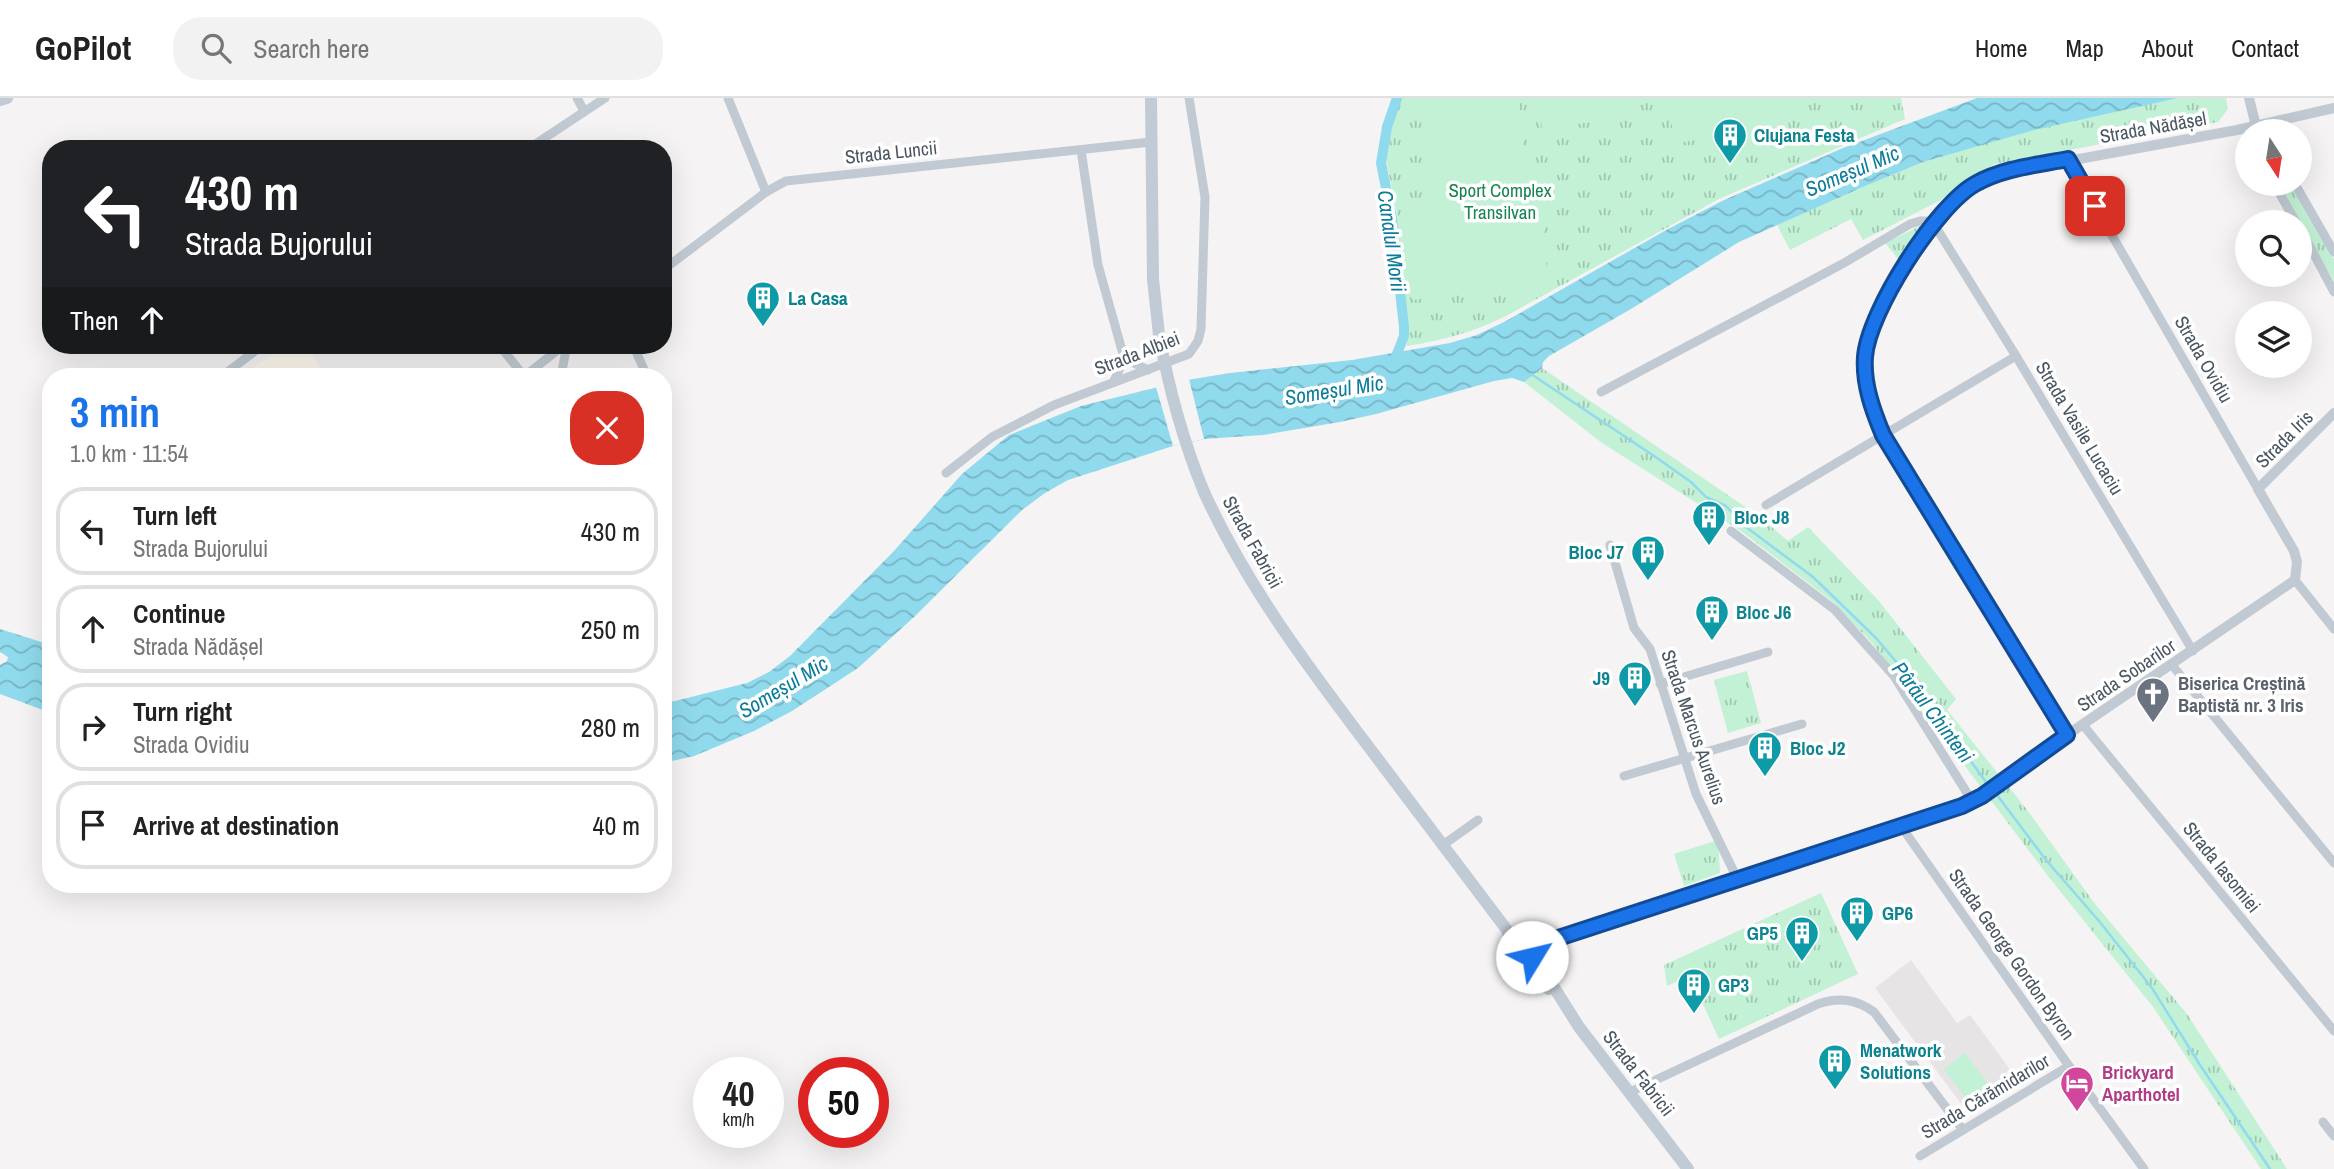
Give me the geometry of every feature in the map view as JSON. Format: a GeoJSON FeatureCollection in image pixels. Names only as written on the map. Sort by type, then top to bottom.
{"type":"FeatureCollection","features":[{"type":"Feature","properties":{"kind":"main road"},"geometry":{"type":"LineString","coordinates":[[0,100],[7,98]]}},
{"type":"Feature","properties":{"kind":"main road","name":"Strada Fabricii"},"geometry":{"type":"LineString","coordinates":[[1151,98],[1155,293],[1164,361],[1191,461],[1223,536],[1269,611],[1308,666],[1509,932],[1517,957],[1560,999]]}},
{"type":"Feature","properties":{"kind":"main road","name":"Strada Fabricii"},"geometry":{"type":"LineString","coordinates":[[1509,932],[1532,947],[1560,999],[1688,1169]]}},
{"type":"Feature","properties":{"kind":"main road"},"geometry":{"type":"LineString","coordinates":[[1517,957],[1519,944],[1532,947]]}},
{"type":"Feature","properties":{"kind":"street"},"geometry":{"type":"LineString","coordinates":[[577,98],[584,111]]}},
{"type":"Feature","properties":{"kind":"street"},"geometry":{"type":"LineString","coordinates":[[541,140],[605,98]]}},
{"type":"Feature","properties":{"kind":"street"},"geometry":{"type":"LineString","coordinates":[[727,98],[766,192]]}},
{"type":"Feature","properties":{"kind":"street","name":"Strada Albiei"},"geometry":{"type":"LineString","coordinates":[[946,473],[1008,428],[1068,398],[1189,354],[1198,341],[1201,329],[1205,197],[1189,98]]}},
{"type":"Feature","properties":{"kind":"street"},"geometry":{"type":"LineString","coordinates":[[2249,98],[2255,119]]}},
{"type":"Feature","properties":{"kind":"street","name":"Strada Nădășel"},"geometry":{"type":"LineString","coordinates":[[2296,119],[2334,108]]}},
{"type":"Feature","properties":{"kind":"street","name":"Strada Nădășel"},"geometry":{"type":"LineString","coordinates":[[2067,735],[1883,435],[1870,399],[1866,378],[1865,357],[1869,334],[1894,283],[1936,223],[1973,185],[1997,174],[2068,159],[2235,134]]}},
{"type":"Feature","properties":{"kind":"street","name":"Strada Luncii"},"geometry":{"type":"LineString","coordinates":[[672,263],[780,183],[1152,142]]}},
{"type":"Feature","properties":{"kind":"street"},"geometry":{"type":"LineString","coordinates":[[1081,150],[1096,254],[1122,354],[1114,381]]}},
{"type":"Feature","properties":{"kind":"street","name":"Strada Ovidiu"},"geometry":{"type":"LineString","coordinates":[[2068,159],[2294,551],[2297,562],[2295,580]]}},
{"type":"Feature","properties":{"kind":"street"},"geometry":{"type":"LineString","coordinates":[[2302,196],[2334,252]]}},
{"type":"Feature","properties":{"kind":"street"},"geometry":{"type":"LineString","coordinates":[[1601,392],[1844,263],[1910,224],[1927,220],[1936,223]]}},
{"type":"Feature","properties":{"kind":"street","name":"Strada Vasile Lucaciu"},"geometry":{"type":"LineString","coordinates":[[1936,223],[2193,651]]}},
{"type":"Feature","properties":{"kind":"street"},"geometry":{"type":"LineString","coordinates":[[2312,251],[2334,292]]}},
{"type":"Feature","properties":{"kind":"street"},"geometry":{"type":"LineString","coordinates":[[233,368],[251,354]]}},
{"type":"Feature","properties":{"kind":"street"},"geometry":{"type":"LineString","coordinates":[[506,354],[518,368]]}},
{"type":"Feature","properties":{"kind":"street"},"geometry":{"type":"LineString","coordinates":[[535,368],[554,354]]}},
{"type":"Feature","properties":{"kind":"street"},"geometry":{"type":"LineString","coordinates":[[1122,354],[1149,370]]}},
{"type":"Feature","properties":{"kind":"street"},"geometry":{"type":"LineString","coordinates":[[1766,505],[2016,356]]}},
{"type":"Feature","properties":{"kind":"street","name":"Strada Iris"},"geometry":{"type":"LineString","coordinates":[[2258,489],[2334,413]]}},
{"type":"Feature","properties":{"kind":"street"},"geometry":{"type":"LineString","coordinates":[[1731,531],[1835,610],[1894,676],[1977,799]]}},
{"type":"Feature","properties":{"kind":"street","name":"Strada Marcus Aurelius"},"geometry":{"type":"LineString","coordinates":[[1610,545],[1634,628],[1650,649],[1696,794],[1738,880]]}},
{"type":"Feature","properties":{"kind":"street"},"geometry":{"type":"LineString","coordinates":[[2295,580],[2334,629]]}},
{"type":"Feature","properties":{"kind":"street","name":"Strada Sobarilor"},"geometry":{"type":"LineString","coordinates":[[1532,947],[1977,799],[2295,580]]}},
{"type":"Feature","properties":{"kind":"street"},"geometry":{"type":"LineString","coordinates":[[1660,684],[1768,652]]}},
{"type":"Feature","properties":{"kind":"street"},"geometry":{"type":"LineString","coordinates":[[2172,665],[2334,863]]}},
{"type":"Feature","properties":{"kind":"street"},"geometry":{"type":"LineString","coordinates":[[1625,776],[1802,724]]}},
{"type":"Feature","properties":{"kind":"street","name":"Strada Iasomiei"},"geometry":{"type":"LineString","coordinates":[[2083,725],[2334,1031]]}},
{"type":"Feature","properties":{"kind":"street"},"geometry":{"type":"LineString","coordinates":[[1443,845],[1478,820]]}},
{"type":"Feature","properties":{"kind":"street","name":"Strada George Gordon Byron"},"geometry":{"type":"LineString","coordinates":[[1902,826],[2144,1169]]}},
{"type":"Feature","properties":{"kind":"street"},"geometry":{"type":"LineString","coordinates":[[1630,1093],[1818,1004],[1845,999],[1863,1004],[1874,1012],[1963,1130]]}},
{"type":"Feature","properties":{"kind":"street","name":"Strada Cărămidarilor"},"geometry":{"type":"LineString","coordinates":[[1920,1156],[2069,1066]]}},
{"type":"Feature","properties":{"kind":"street"},"geometry":{"type":"LineString","coordinates":[[2323,1122],[2334,1136]]}},
{"type":"Feature","properties":{"kind":"shaded area"},"geometry":{"type":"Polygon","coordinates":[[[273,354],[312,354],[320,368],[253,368],[273,354]]]}},
{"type":"Feature","properties":{"kind":"shaded area"},"geometry":{"type":"Polygon","coordinates":[[[1911,960],[1957,1023],[1970,1015],[2017,1079],[1965,1109],[1875,988],[1911,960]]]}},
{"type":"Feature","properties":{"kind":"green space","name":"Sport Complex Transilvan"},"geometry":{"type":"Polygon","coordinates":[[[1402,98],[1901,98],[1905,119],[1719,199],[1492,323],[1457,335],[1407,346],[1397,215],[1386,160],[1393,118],[1402,98]]]}},
{"type":"Feature","properties":{"kind":"green space"},"geometry":{"type":"Polygon","coordinates":[[[1419,98],[1519,98],[1530,212],[1542,211],[1548,282],[1413,300],[1407,227],[1431,224],[1419,98]]]}},
{"type":"Feature","properties":{"kind":"green space"},"geometry":{"type":"Polygon","coordinates":[[[1538,98],[1625,98],[1627,117],[1542,129],[1538,98]]]}},
{"type":"Feature","properties":{"kind":"green space"},"geometry":{"type":"Polygon","coordinates":[[[1669,98],[1786,98],[1789,129],[1674,143],[1669,98]]]}},
{"type":"Feature","properties":{"kind":"green space"},"geometry":{"type":"Polygon","coordinates":[[[2178,98],[2226,98],[2228,109],[2218,122],[1995,164],[1966,179],[1941,200],[1863,240],[1851,219],[1790,250],[1777,225],[1887,176],[1955,152],[2050,126],[2178,98]]]}},
{"type":"Feature","properties":{"kind":"green space"},"geometry":{"type":"Polygon","coordinates":[[[2285,196],[2297,196],[2305,210],[2293,210],[2285,196]]]}},
{"type":"Feature","properties":{"kind":"green space"},"geometry":{"type":"Polygon","coordinates":[[[2312,222],[2334,259],[2334,281],[2312,243],[2312,222]]]}},
{"type":"Feature","properties":{"kind":"green space"},"geometry":{"type":"Polygon","coordinates":[[[1922,225],[1924,227],[1899,260],[1885,243],[1922,225]]]}},
{"type":"Feature","properties":{"kind":"green space"},"geometry":{"type":"Polygon","coordinates":[[[1542,368],[1760,517],[1788,541],[1808,527],[1879,601],[1956,699],[1947,710],[2028,811],[2095,904],[2187,1014],[2287,1169],[2261,1169],[2153,1007],[2048,876],[1872,643],[1833,602],[1741,531],[1602,443],[1524,382],[1542,368]]]}},
{"type":"Feature","properties":{"kind":"green space"},"geometry":{"type":"Polygon","coordinates":[[[1747,671],[1761,723],[1728,733],[1714,680],[1747,671]]]}},
{"type":"Feature","properties":{"kind":"green space"},"geometry":{"type":"Polygon","coordinates":[[[1718,840],[1720,873],[1684,886],[1674,854],[1718,840]]]}},
{"type":"Feature","properties":{"kind":"green space"},"geometry":{"type":"Polygon","coordinates":[[[1821,893],[1858,974],[1719,1039],[1690,976],[1667,986],[1664,965],[1821,893]]]}},
{"type":"Feature","properties":{"kind":"green space"},"geometry":{"type":"Polygon","coordinates":[[[1965,1053],[1991,1088],[1970,1104],[1944,1069],[1965,1053]]]}},
{"type":"Feature","properties":{"kind":"water","name":"Someșul Mic"},"geometry":{"type":"Polygon","coordinates":[[[1977,98],[2178,98],[2034,130],[1923,162],[1865,186],[1739,242],[1549,356],[1543,362],[1542,368],[1524,382],[1512,378],[1494,381],[1340,422],[1263,435],[1204,439],[1173,446],[1068,480],[1022,510],[914,617],[858,668],[792,711],[754,731],[694,756],[672,761],[672,702],[747,683],[769,672],[790,656],[894,551],[962,474],[1009,435],[1081,406],[1187,380],[1352,360],[1450,343],[1477,335],[1722,201],[1843,148],[1977,98]]]}},
{"type":"Feature","properties":{"kind":"water"},"geometry":{"type":"Polygon","coordinates":[[[0,629],[42,642],[42,710],[0,694],[0,665],[7,661],[8,657],[0,652],[0,629]]]}},
{"type":"Feature","properties":{"kind":"pier"},"geometry":{"type":"Polygon","coordinates":[[[1189,379],[1204,439],[1173,446],[1156,387],[1189,379]]]}},
{"type":"Feature","properties":{"kind":"waterway","name":"Canalul Morii"},"geometry":{"type":"LineString","coordinates":[[1393,364],[1404,336],[1404,327],[1392,218],[1381,163],[1387,127],[1397,98]]}},
{"type":"Feature","properties":{"kind":"waterway","name":"Pârâul Chinteni"},"geometry":{"type":"LineString","coordinates":[[1531,374],[1657,458],[1691,482],[1706,497],[1726,506],[1746,527],[1813,577],[1876,638],[1909,677],[1989,786]]}},
{"type":"Feature","properties":{"kind":"waterway","name":"Pârâul Chinteni"},"geometry":{"type":"LineString","coordinates":[[1994,791],[2046,860],[2152,988],[2270,1169]]}},
{"type":"Feature","properties":{"kind":"place","name":"Clujana Festa"},"geometry":{"type":"Point","coordinates":[1730,165]}},
{"type":"Feature","properties":{"kind":"place","name":"La Casa"},"geometry":{"type":"Point","coordinates":[763,328]}},
{"type":"Feature","properties":{"kind":"place","name":"Bloc J8"},"geometry":{"type":"Point","coordinates":[1709,547]}},
{"type":"Feature","properties":{"kind":"place","name":"Bloc J7"},"geometry":{"type":"Point","coordinates":[1648,582]}},
{"type":"Feature","properties":{"kind":"place","name":"Bloc J6"},"geometry":{"type":"Point","coordinates":[1712,642]}},
{"type":"Feature","properties":{"kind":"place","name":"J9"},"geometry":{"type":"Point","coordinates":[1635,708]}},
{"type":"Feature","properties":{"kind":"place","name":"Biserica Creștină Baptistă nr. 3 Iris"},"geometry":{"type":"Point","coordinates":[2153,724]}},
{"type":"Feature","properties":{"kind":"place","name":"Bloc J2"},"geometry":{"type":"Point","coordinates":[1765,778]}},
{"type":"Feature","properties":{"kind":"place","name":"GP6"},"geometry":{"type":"Point","coordinates":[1857,943]}},
{"type":"Feature","properties":{"kind":"place","name":"GP5"},"geometry":{"type":"Point","coordinates":[1802,963]}},
{"type":"Feature","properties":{"kind":"place","name":"GP3"},"geometry":{"type":"Point","coordinates":[1694,1015]}},
{"type":"Feature","properties":{"kind":"place","name":"Menatwork Solutions"},"geometry":{"type":"Point","coordinates":[1835,1091]}},
{"type":"Feature","properties":{"kind":"place","name":"Brickyard Aparthotel"},"geometry":{"type":"Point","coordinates":[2077,1113]}},
{"type":"Feature","properties":{"kind":"route"},"geometry":{"type":"LineString","coordinates":[[1532,957],[1532,949],[1540,944],[1962,806],[1982,796],[2067,735],[1883,435],[1870,399],[1865,357],[1869,334],[1894,283],[1936,223],[1973,185],[1997,174],[2068,159],[2095,206]]}}]}
